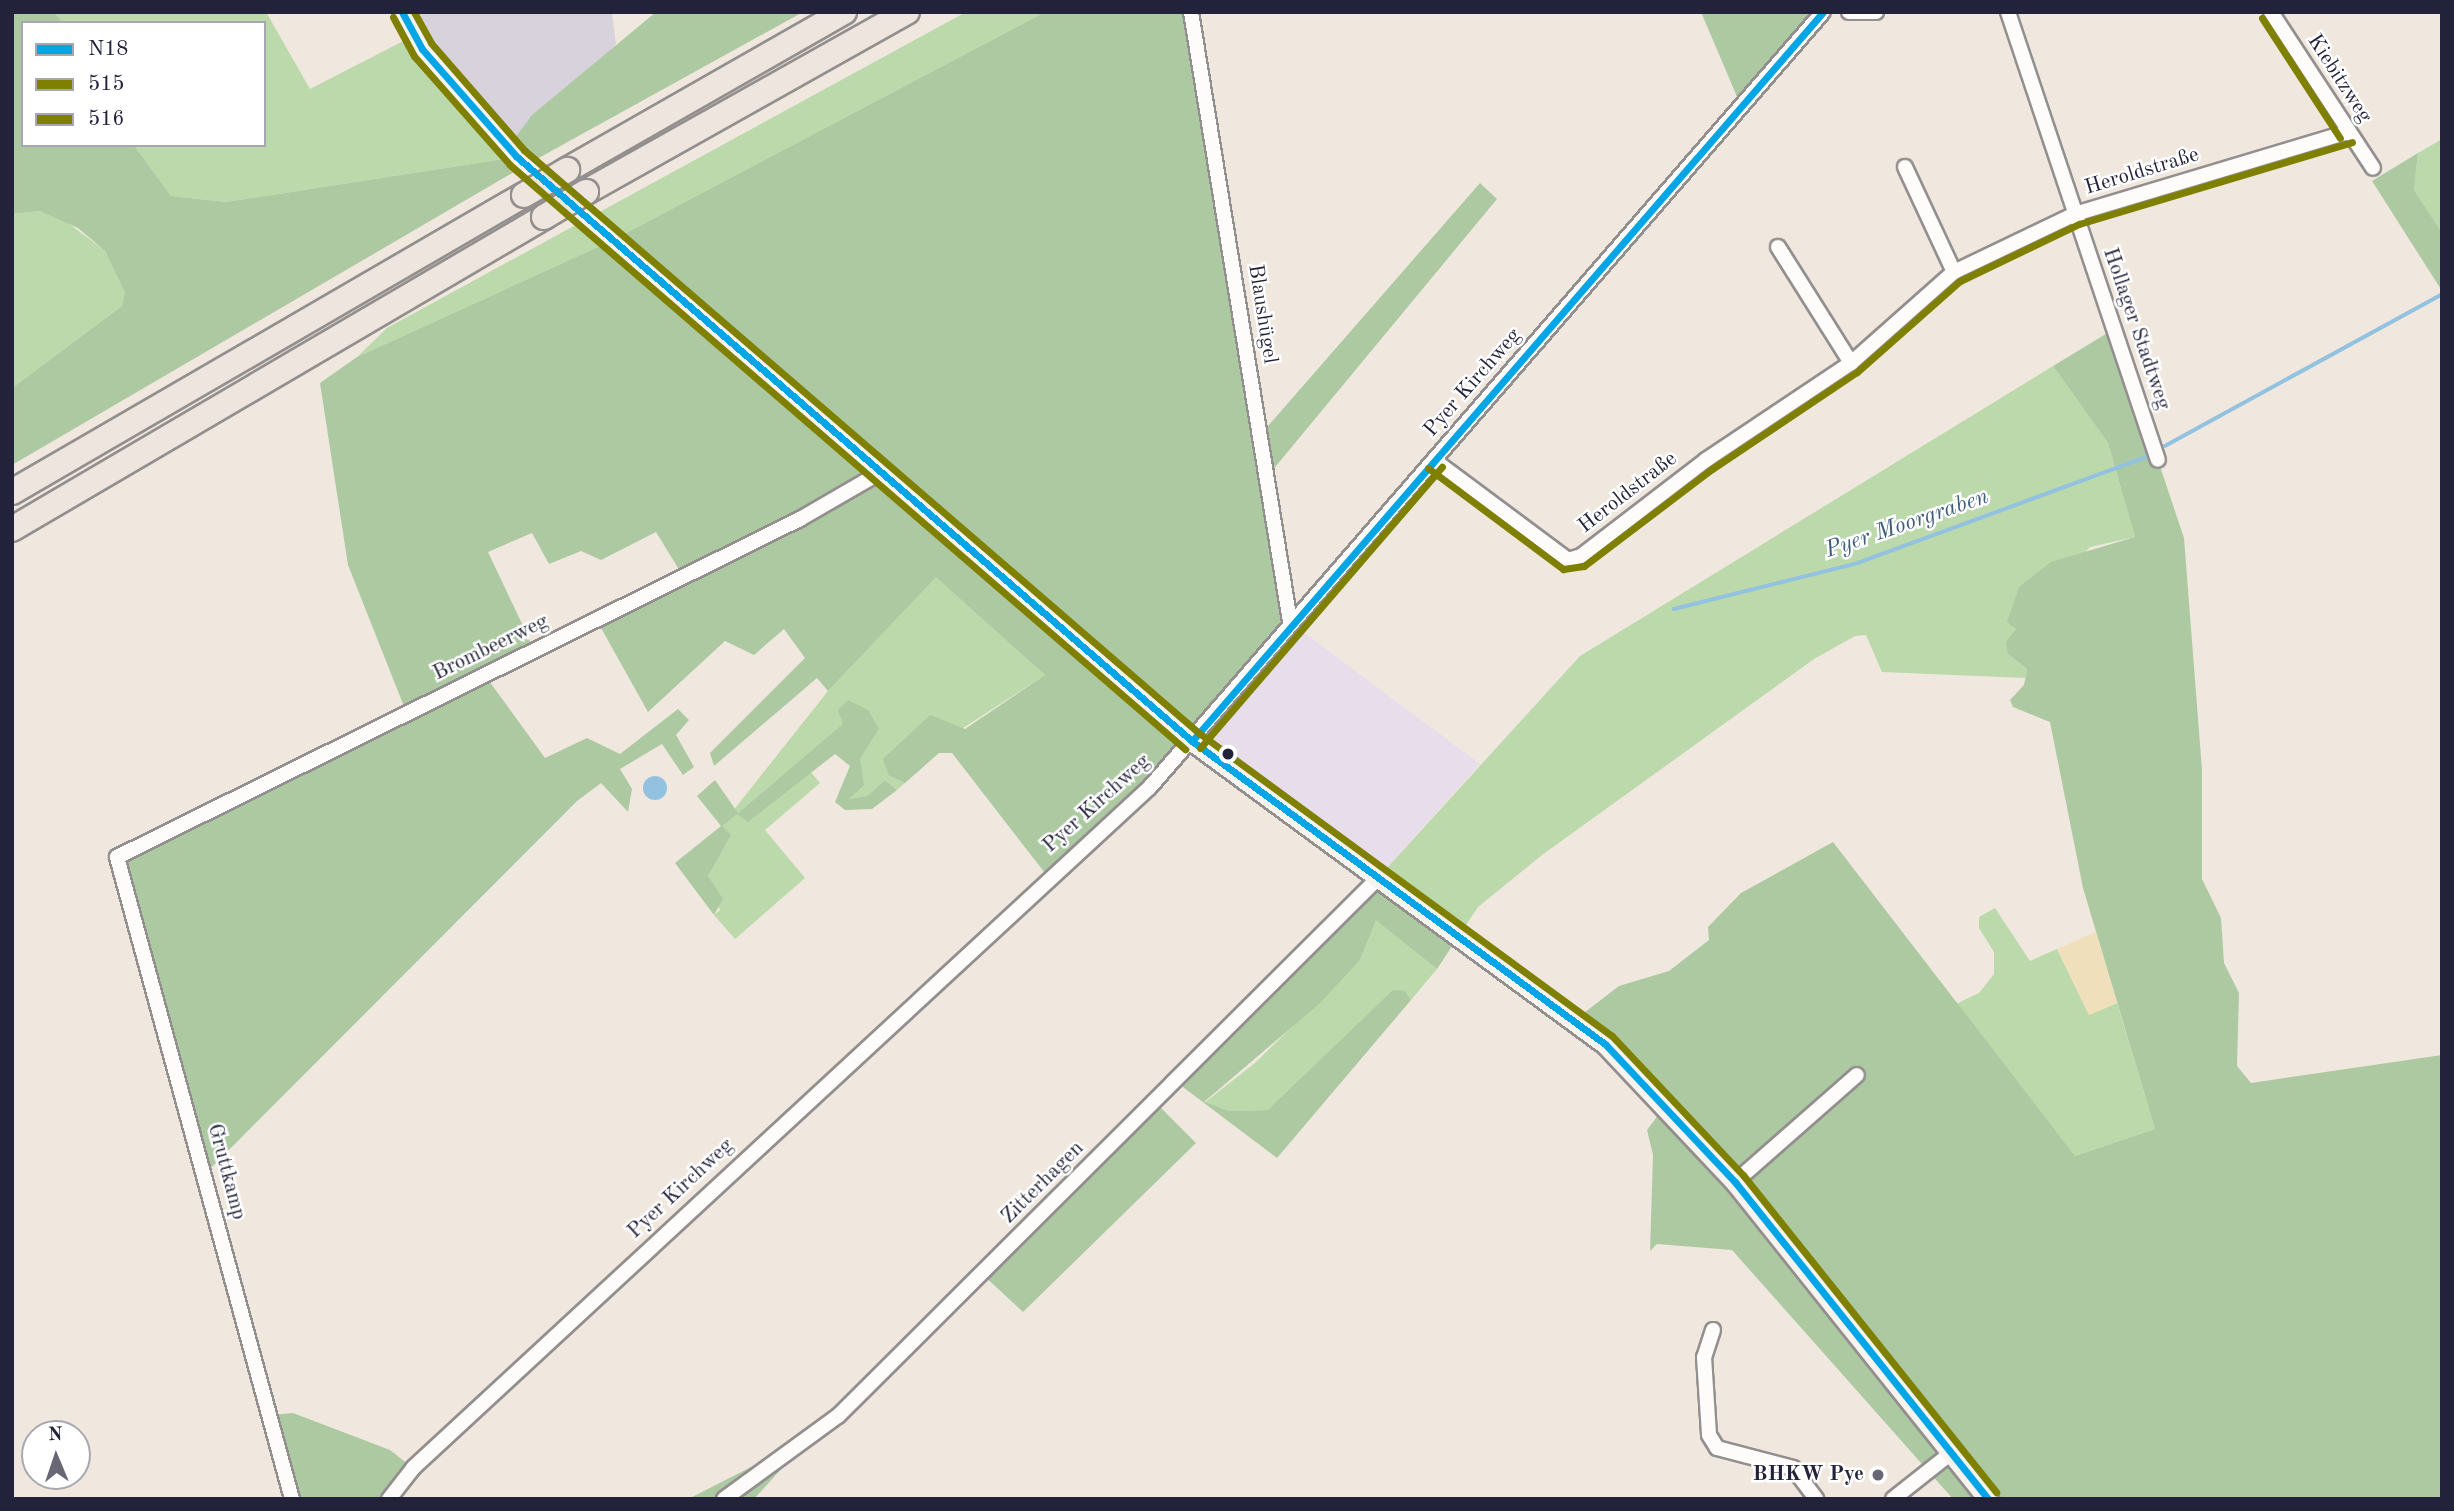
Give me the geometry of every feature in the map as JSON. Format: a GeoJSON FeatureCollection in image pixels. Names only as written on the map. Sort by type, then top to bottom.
{"type":"FeatureCollection","features":[{"type":"Feature","properties":{"kind":"highway"},"geometry":{"type":"LineString","coordinates":[[12,492],[844,12]]}},
{"type":"Feature","properties":{"kind":"highway"},"geometry":{"type":"LineString","coordinates":[[12,529],[586,192],[907,12]]}},
{"type":"Feature","properties":{"kind":"street"},"geometry":{"type":"LineString","coordinates":[[402,12],[422,49],[492,132],[1192,741],[1377,878],[1576,1019],[1735,1182],[1988,1499]]}},
{"type":"Feature","properties":{"kind":"street","name":"Blaushügel"},"geometry":{"type":"LineString","coordinates":[[1191,12],[1290,622]]}},
{"type":"Feature","properties":{"kind":"street","name":"Pyer Kirchweg"},"geometry":{"type":"LineString","coordinates":[[389,1499],[422,1459],[1150,787],[1192,741],[1290,622],[1823,12]]}},
{"type":"Feature","properties":{"kind":"street"},"geometry":{"type":"LineString","coordinates":[[1849,12],[1876,12]]}},
{"type":"Feature","properties":{"kind":"street","name":"Hollager Stadtweg"},"geometry":{"type":"LineString","coordinates":[[2008,12],[2158,460]]}},
{"type":"Feature","properties":{"kind":"street","name":"Kiebitzweg"},"geometry":{"type":"LineString","coordinates":[[2271,12],[2373,168]]}},
{"type":"Feature","properties":{"kind":"street","name":"Heroldstraße"},"geometry":{"type":"LineString","coordinates":[[1434,460],[1568,560],[1851,363],[1954,272],[2076,214],[2348,132]]}},
{"type":"Feature","properties":{"kind":"street"},"geometry":{"type":"LineString","coordinates":[[1905,167],[1954,272]]}},
{"type":"Feature","properties":{"kind":"street"},"geometry":{"type":"LineString","coordinates":[[1778,247],[1851,363]]}},
{"type":"Feature","properties":{"kind":"street","name":"Brombeerweg"},"geometry":{"type":"LineString","coordinates":[[117,857],[800,519],[881,472]]}},
{"type":"Feature","properties":{"kind":"street","name":"Gruttkamp"},"geometry":{"type":"LineString","coordinates":[[117,857],[292,1499]]}},
{"type":"Feature","properties":{"kind":"street","name":"Zitterhagen"},"geometry":{"type":"LineString","coordinates":[[724,1499],[838,1416],[1377,878]]}},
{"type":"Feature","properties":{"kind":"street"},"geometry":{"type":"LineString","coordinates":[[1735,1182],[1857,1075]]}},
{"type":"Feature","properties":{"kind":"street"},"geometry":{"type":"LineString","coordinates":[[1713,1330],[1704,1357],[1713,1442],[1717,1448],[1793,1468],[1816,1499]]}},
{"type":"Feature","properties":{"kind":"street"},"geometry":{"type":"LineString","coordinates":[[1893,1499],[1951,1453]]}},
{"type":"Feature","properties":{"kind":"shaded area"},"geometry":{"type":"Polygon","coordinates":[[[402,12],[612,12],[616,44],[517,157],[402,12]]]}},
{"type":"Feature","properties":{"kind":"shaded area"},"geometry":{"type":"Polygon","coordinates":[[[1290,622],[1480,764],[1377,879],[1192,741],[1290,622]]]}},
{"type":"Feature","properties":{"kind":"green space"},"geometry":{"type":"Polygon","coordinates":[[[12,12],[54,12],[61,21],[21,21],[21,147],[135,147],[171,196],[226,202],[517,157],[515,138],[532,115],[656,12],[803,12],[526,165],[12,465],[12,388],[122,306],[125,292],[105,251],[78,228],[40,211],[12,214],[12,12]]]}},
{"type":"Feature","properties":{"kind":"green space"},"geometry":{"type":"Polygon","coordinates":[[[54,12],[266,12],[310,89],[415,35],[517,157],[226,202],[171,196],[135,147],[266,147],[266,21],[61,21],[54,12]]]}},
{"type":"Feature","properties":{"kind":"green space"},"geometry":{"type":"Polygon","coordinates":[[[966,12],[1045,12],[611,241],[357,357],[387,328],[966,12]]]}},
{"type":"Feature","properties":{"kind":"green space"},"geometry":{"type":"Polygon","coordinates":[[[1045,12],[1191,12],[1261,434],[1480,183],[1497,199],[1267,477],[1290,622],[1184,750],[1048,877],[952,753],[939,753],[905,783],[889,776],[883,759],[930,715],[965,729],[1045,675],[936,577],[828,691],[817,678],[714,766],[710,753],[805,658],[784,629],[754,655],[725,641],[648,712],[596,619],[683,576],[656,532],[601,560],[581,551],[549,564],[532,533],[488,552],[531,643],[479,667],[545,758],[587,738],[620,754],[678,709],[689,720],[676,735],[694,767],[683,775],[662,744],[620,769],[632,789],[628,812],[601,783],[577,801],[205,1174],[120,859],[407,714],[348,565],[320,383],[357,357],[611,241],[1045,12]]]}},
{"type":"Feature","properties":{"kind":"green space"},"geometry":{"type":"Polygon","coordinates":[[[1701,12],[1823,12],[1741,106],[1701,12]]]}},
{"type":"Feature","properties":{"kind":"green space"},"geometry":{"type":"Polygon","coordinates":[[[2442,139],[2442,234],[2414,190],[2418,153],[2442,139]]]}},
{"type":"Feature","properties":{"kind":"green space"},"geometry":{"type":"Polygon","coordinates":[[[2418,153],[2414,190],[2442,233],[2442,291],[2372,181],[2418,153]]]}},
{"type":"Feature","properties":{"kind":"green space"},"geometry":{"type":"Polygon","coordinates":[[[40,211],[59,216],[105,251],[126,292],[122,306],[12,388],[12,214],[40,211]]]}},
{"type":"Feature","properties":{"kind":"green space"},"geometry":{"type":"Polygon","coordinates":[[[2114,329],[2184,538],[2202,770],[2202,879],[2221,918],[2224,963],[2239,993],[2237,1066],[2251,1083],[2442,1055],[2442,1499],[1953,1499],[1732,1250],[1657,1244],[1650,1251],[1653,1155],[1647,1130],[1665,1106],[1576,1019],[1619,986],[1669,971],[1709,940],[1708,927],[1741,893],[1833,842],[2075,1156],[2155,1129],[2083,888],[2050,722],[2013,707],[2010,700],[2024,685],[2027,669],[2008,654],[2006,642],[2016,629],[2007,622],[2019,587],[2051,562],[2135,537],[2108,443],[2053,366],[2114,329]]]}},
{"type":"Feature","properties":{"kind":"green space"},"geometry":{"type":"Polygon","coordinates":[[[2053,366],[2108,443],[2135,537],[2090,547],[2016,628],[2008,654],[2027,669],[2025,678],[1882,672],[1866,635],[1855,636],[1814,659],[1542,855],[1478,907],[1460,934],[1377,879],[1580,656],[2053,366]]]}},
{"type":"Feature","properties":{"kind":"green space"},"geometry":{"type":"Polygon","coordinates":[[[936,576],[1045,675],[889,776],[905,783],[897,790],[885,780],[867,796],[849,799],[860,759],[879,729],[844,724],[738,813],[748,821],[809,770],[820,783],[765,830],[805,878],[735,939],[714,915],[720,910],[708,876],[730,835],[721,826],[828,691],[936,576]]]}},
{"type":"Feature","properties":{"kind":"green space"},"geometry":{"type":"Polygon","coordinates":[[[848,700],[868,710],[879,729],[860,759],[864,785],[849,799],[867,796],[885,780],[897,790],[872,809],[845,810],[835,802],[850,766],[835,754],[748,822],[737,814],[722,826],[731,835],[708,876],[723,899],[714,915],[675,863],[721,826],[697,796],[715,780],[738,813],[843,724],[838,710],[848,700]]]}},
{"type":"Feature","properties":{"kind":"green space"},"geometry":{"type":"Polygon","coordinates":[[[1377,879],[1460,934],[1437,969],[1376,920],[1360,960],[1319,1004],[1204,1102],[1229,1111],[1268,1110],[1393,990],[1405,991],[1411,1000],[1277,1158],[1175,1081],[1377,879]]]}},
{"type":"Feature","properties":{"kind":"green space"},"geometry":{"type":"Polygon","coordinates":[[[1995,908],[2030,961],[2057,949],[2089,1015],[2117,1003],[2155,1129],[2075,1156],[1956,1004],[1979,993],[1994,974],[1994,952],[1979,928],[1979,917],[1995,908]]]}},
{"type":"Feature","properties":{"kind":"green space"},"geometry":{"type":"Polygon","coordinates":[[[1376,919],[1437,969],[1411,1000],[1405,991],[1268,1110],[1229,1111],[1204,1103],[1255,1063],[1360,960],[1376,919]]]}},
{"type":"Feature","properties":{"kind":"green space"},"geometry":{"type":"Polygon","coordinates":[[[1175,1081],[1155,1102],[1196,1143],[1023,1312],[982,1274],[1175,1081]]]}},
{"type":"Feature","properties":{"kind":"green space"},"geometry":{"type":"Polygon","coordinates":[[[293,1413],[390,1450],[413,1468],[389,1499],[292,1499],[270,1415],[293,1413]]]}},
{"type":"Feature","properties":{"kind":"green space"},"geometry":{"type":"Polygon","coordinates":[[[771,1457],[784,1466],[754,1499],[688,1499],[771,1457]]]}},
{"type":"Feature","properties":{"kind":"sand"},"geometry":{"type":"Polygon","coordinates":[[[2096,932],[2117,1003],[2089,1015],[2057,949],[2096,932]]]}},
{"type":"Feature","properties":{"kind":"water"},"geometry":{"type":"Polygon","coordinates":[[[655,776],[663,780],[667,788],[663,796],[655,800],[647,796],[643,788],[647,780],[655,776]]]}},
{"type":"Feature","properties":{"kind":"waterway","name":"Pyer Moorgraben"},"geometry":{"type":"LineString","coordinates":[[2165,446],[2441,295]]}},
{"type":"Feature","properties":{"kind":"waterway","name":"Pyer Moorgraben"},"geometry":{"type":"LineString","coordinates":[[1674,609],[1858,563],[2146,457]]}},
{"type":"Feature","properties":{"kind":"transit line","name":"N18"},"geometry":{"type":"LineString","coordinates":[[402,12],[422,49],[517,157],[1192,741],[1605,1044],[1735,1182],[1988,1499]]}},
{"type":"Feature","properties":{"kind":"transit line","name":"516"},"geometry":{"type":"LineString","coordinates":[[414,12],[431,43],[524,150],[1199,733],[1612,1036],[1743,1175],[1996,1492]]}},
{"type":"Feature","properties":{"kind":"transit line","name":"N18"},"geometry":{"type":"LineString","coordinates":[[1192,741],[1823,12]]}},
{"type":"Feature","properties":{"kind":"transit line","name":"515"},"geometry":{"type":"LineString","coordinates":[[393,17],[414,56],[510,165],[1185,749]]}},
{"type":"Feature","properties":{"kind":"transit line","name":"515"},"geometry":{"type":"LineString","coordinates":[[2262,18],[2340,138]]}},
{"type":"Feature","properties":{"kind":"transit line","name":"515"},"geometry":{"type":"LineString","coordinates":[[1428,468],[1563,569],[1584,566],[1712,469],[1857,372],[1960,281],[2079,224],[2352,142]]}},
{"type":"Feature","properties":{"kind":"transit line","name":"515"},"geometry":{"type":"LineString","coordinates":[[1200,748],[1442,467]]}},
{"type":"Feature","properties":{"kind":"place","name":"BHKW Pye"},"geometry":{"type":"Point","coordinates":[1878,1475]}}]}
